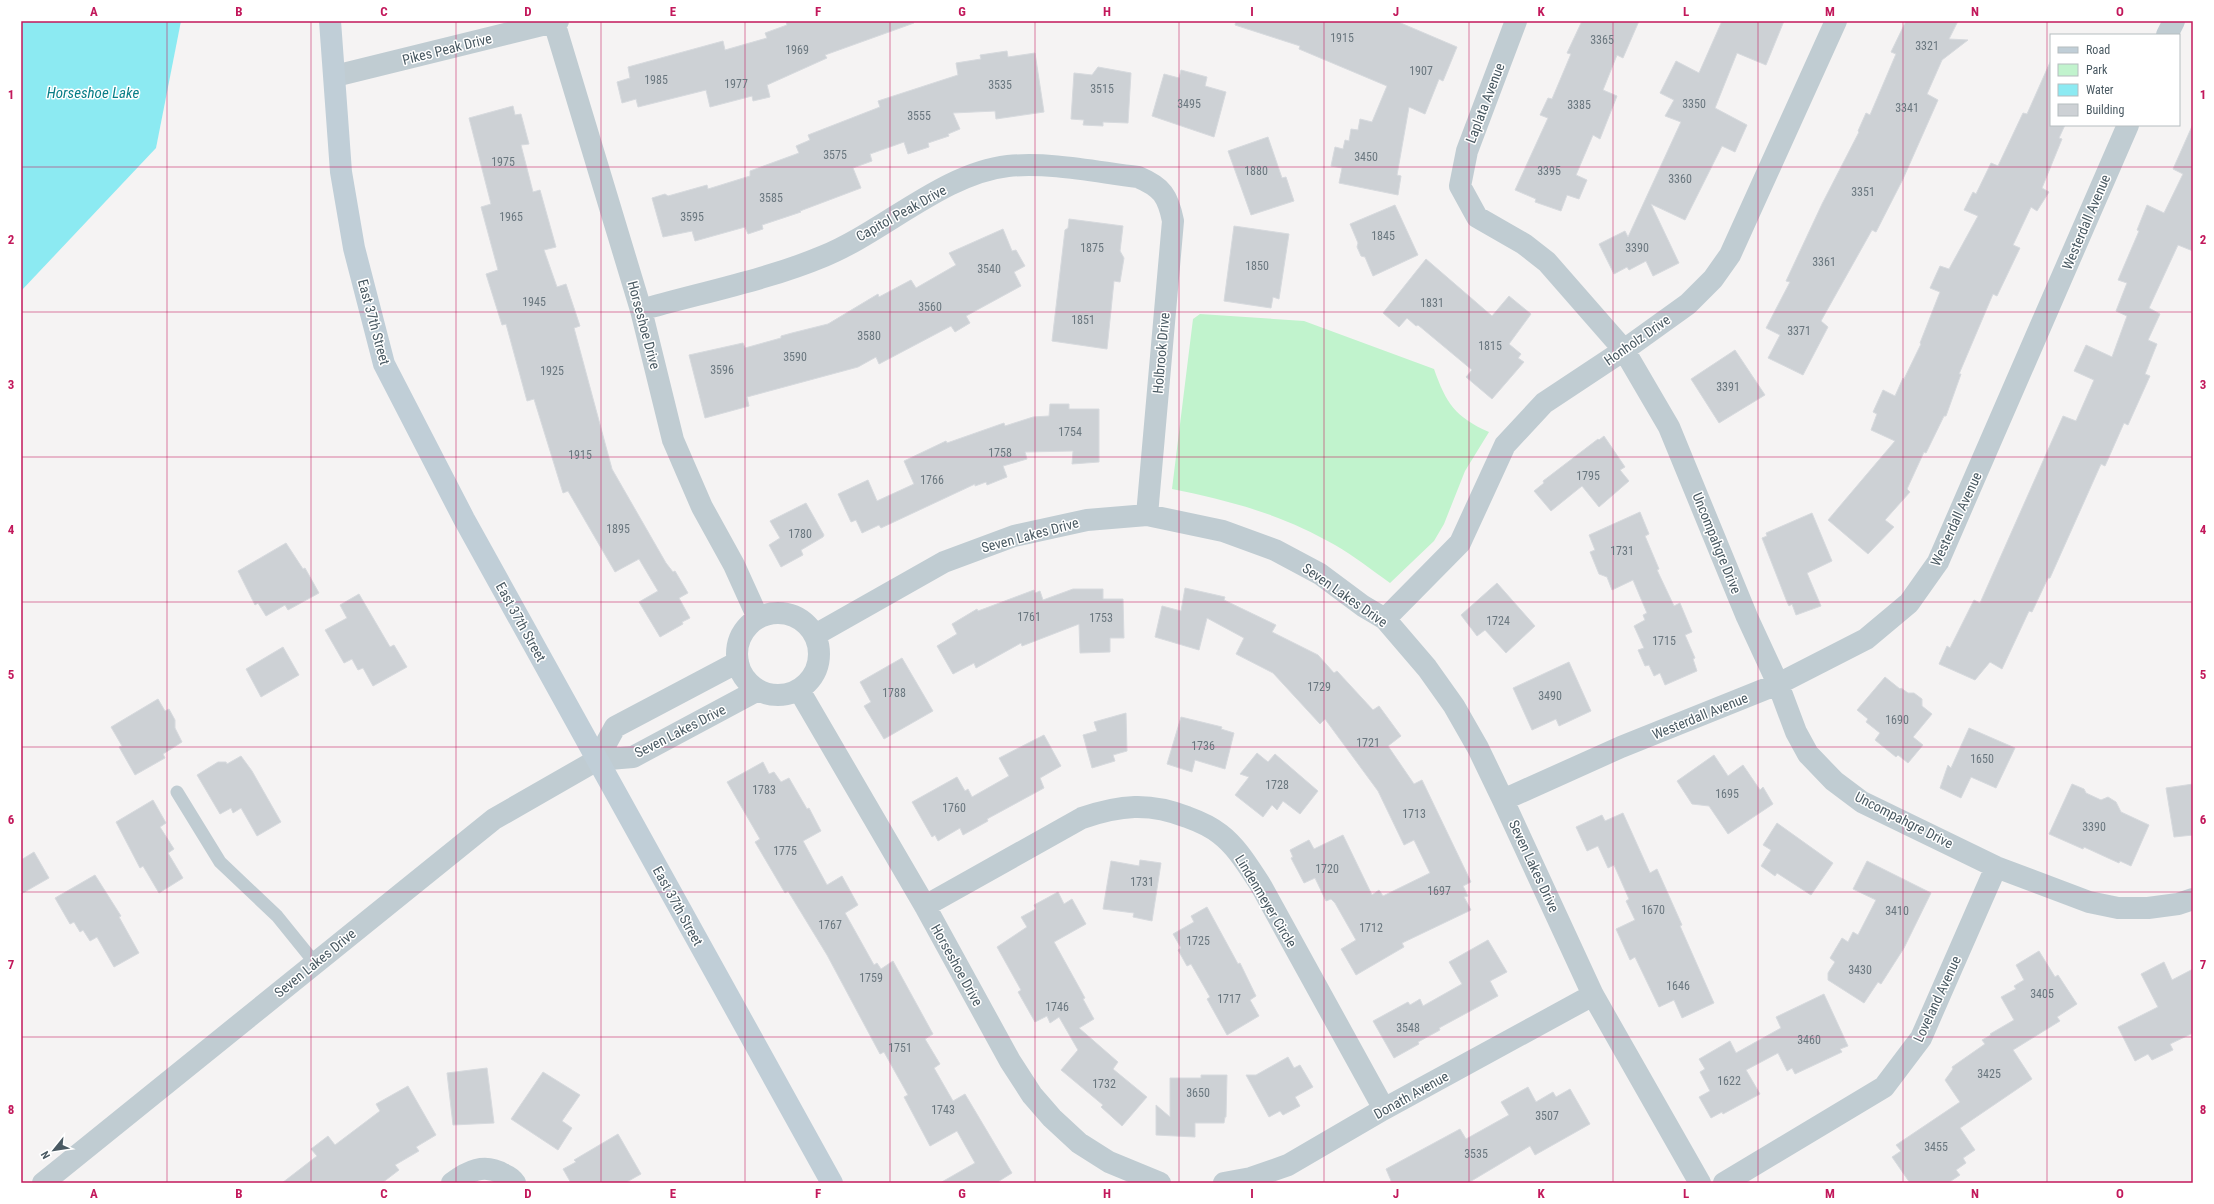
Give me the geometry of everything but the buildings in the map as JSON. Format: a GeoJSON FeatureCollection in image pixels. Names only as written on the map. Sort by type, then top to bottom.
{"type":"FeatureCollection","features":[{"type":"Feature","properties":{"kind":"main road","name":"East 37th Street"},"geometry":{"type":"LineString","coordinates":[[330,21],[341,172],[354,248],[384,364],[464,519],[832,1183]]}},
{"type":"Feature","properties":{"kind":"street","name":"Pikes Peak Drive"},"geometry":{"type":"LineString","coordinates":[[335,76],[555,21]]}},
{"type":"Feature","properties":{"kind":"street","name":"Horseshoe Drive"},"geometry":{"type":"LineString","coordinates":[[555,21],[641,310],[673,440],[702,507],[734,565],[758,618]]}},
{"type":"Feature","properties":{"kind":"street","name":"Laplata Avenue"},"geometry":{"type":"LineString","coordinates":[[1460,186],[1467,151],[1516,21]]}},
{"type":"Feature","properties":{"kind":"street","name":"Honholz Drive"},"geometry":{"type":"LineString","coordinates":[[1385,620],[1460,543],[1506,444],[1544,403],[1624,350],[1688,304],[1713,279],[1730,255],[1836,21]]}},
{"type":"Feature","properties":{"kind":"street"},"geometry":{"type":"LineString","coordinates":[[2168,34],[2174,21]]}},
{"type":"Feature","properties":{"kind":"street","name":"Westerdall Avenue"},"geometry":{"type":"LineString","coordinates":[[1503,800],[1621,747],[1778,684],[1866,639],[1909,603],[1938,562],[2128,126]]}},
{"type":"Feature","properties":{"kind":"street","name":"Capitol Peak Drive"},"geometry":{"type":"LineString","coordinates":[[641,310],[795,267],[825,256],[952,184],[979,173],[1007,166],[1036,165],[1138,177],[1152,183],[1164,193]]}},
{"type":"Feature","properties":{"kind":"street","name":"Uncompahgre Drive"},"geometry":{"type":"LineString","coordinates":[[1460,186],[1477,217],[1524,244],[1547,262],[1624,350],[1669,427],[1747,617],[1778,684],[1796,732],[1808,754],[1834,781],[1862,802],[1996,866],[2088,902],[2118,908],[2148,908],[2178,904],[2193,899]]}},
{"type":"Feature","properties":{"kind":"street","name":"Holbrook Drive"},"geometry":{"type":"LineString","coordinates":[[1147,515],[1173,221],[1170,204],[1164,193]]}},
{"type":"Feature","properties":{"kind":"street","name":"Seven Lakes Drive"},"geometry":{"type":"LineString","coordinates":[[815,635],[944,562],[1014,536],[1087,520],[1147,515],[1223,531],[1275,550],[1320,574],[1363,606],[1385,620],[1427,668],[1454,706],[1478,748],[1593,995],[1700,1183]]}},
{"type":"Feature","properties":{"kind":"street"},"geometry":{"type":"LineString","coordinates":[[783,613],[801,620],[815,635],[819,646],[820,660],[816,672],[809,682],[799,690],[787,695],[774,695],[758,690],[751,685],[742,674],[738,662],[737,650],[741,637],[748,626],[758,618],[770,614],[783,613]]}},
{"type":"Feature","properties":{"kind":"street"},"geometry":{"type":"LineString","coordinates":[[597,760],[615,728],[738,662]]}},
{"type":"Feature","properties":{"kind":"street","name":"Seven Lakes Drive"},"geometry":{"type":"LineString","coordinates":[[47,1182],[494,819],[597,760],[633,757],[758,690]]}},
{"type":"Feature","properties":{"kind":"street","name":"Horseshoe Drive"},"geometry":{"type":"LineString","coordinates":[[799,690],[926,906],[1010,1061],[1032,1095],[1052,1118],[1079,1143],[1136,1179]]}},
{"type":"Feature","properties":{"kind":"street","name":"Lindenmeyer Circle"},"geometry":{"type":"LineString","coordinates":[[926,906],[1082,818],[1104,811],[1148,806],[1173,812],[1197,821],[1220,833],[1241,856],[1260,884],[1384,1109]]}},
{"type":"Feature","properties":{"kind":"street","name":"Loveland Avenue"},"geometry":{"type":"LineString","coordinates":[[1724,1183],[1884,1087],[1921,1038],[1996,866]]}},
{"type":"Feature","properties":{"kind":"street","name":"Donath Avenue"},"geometry":{"type":"LineString","coordinates":[[1224,1183],[1251,1178],[1288,1165],[1384,1109],[1593,995]]}},
{"type":"Feature","properties":{"kind":"street"},"geometry":{"type":"LineString","coordinates":[[452,1183],[468,1172],[482,1168],[494,1168],[513,1179],[515,1183]]}},
{"type":"Feature","properties":{"kind":"street"},"geometry":{"type":"LineString","coordinates":[[1136,1179],[1160,1183]]}},
{"type":"Feature","properties":{"kind":"lane"},"geometry":{"type":"LineString","coordinates":[[178,792],[220,862],[277,916],[315,963]]}},
{"type":"Feature","properties":{"kind":"green space"},"geometry":{"type":"Polygon","coordinates":[[[1200,314],[1304,321],[1434,369],[1438,381],[1453,408],[1468,421],[1489,432],[1465,471],[1444,524],[1434,541],[1390,583],[1342,549],[1295,525],[1255,510],[1215,498],[1172,489],[1193,319],[1200,314]]]}},
{"type":"Feature","properties":{"kind":"water","name":"Horseshoe Lake"},"geometry":{"type":"Polygon","coordinates":[[[21,21],[181,21],[156,148],[21,291],[21,21]]]}}]}
